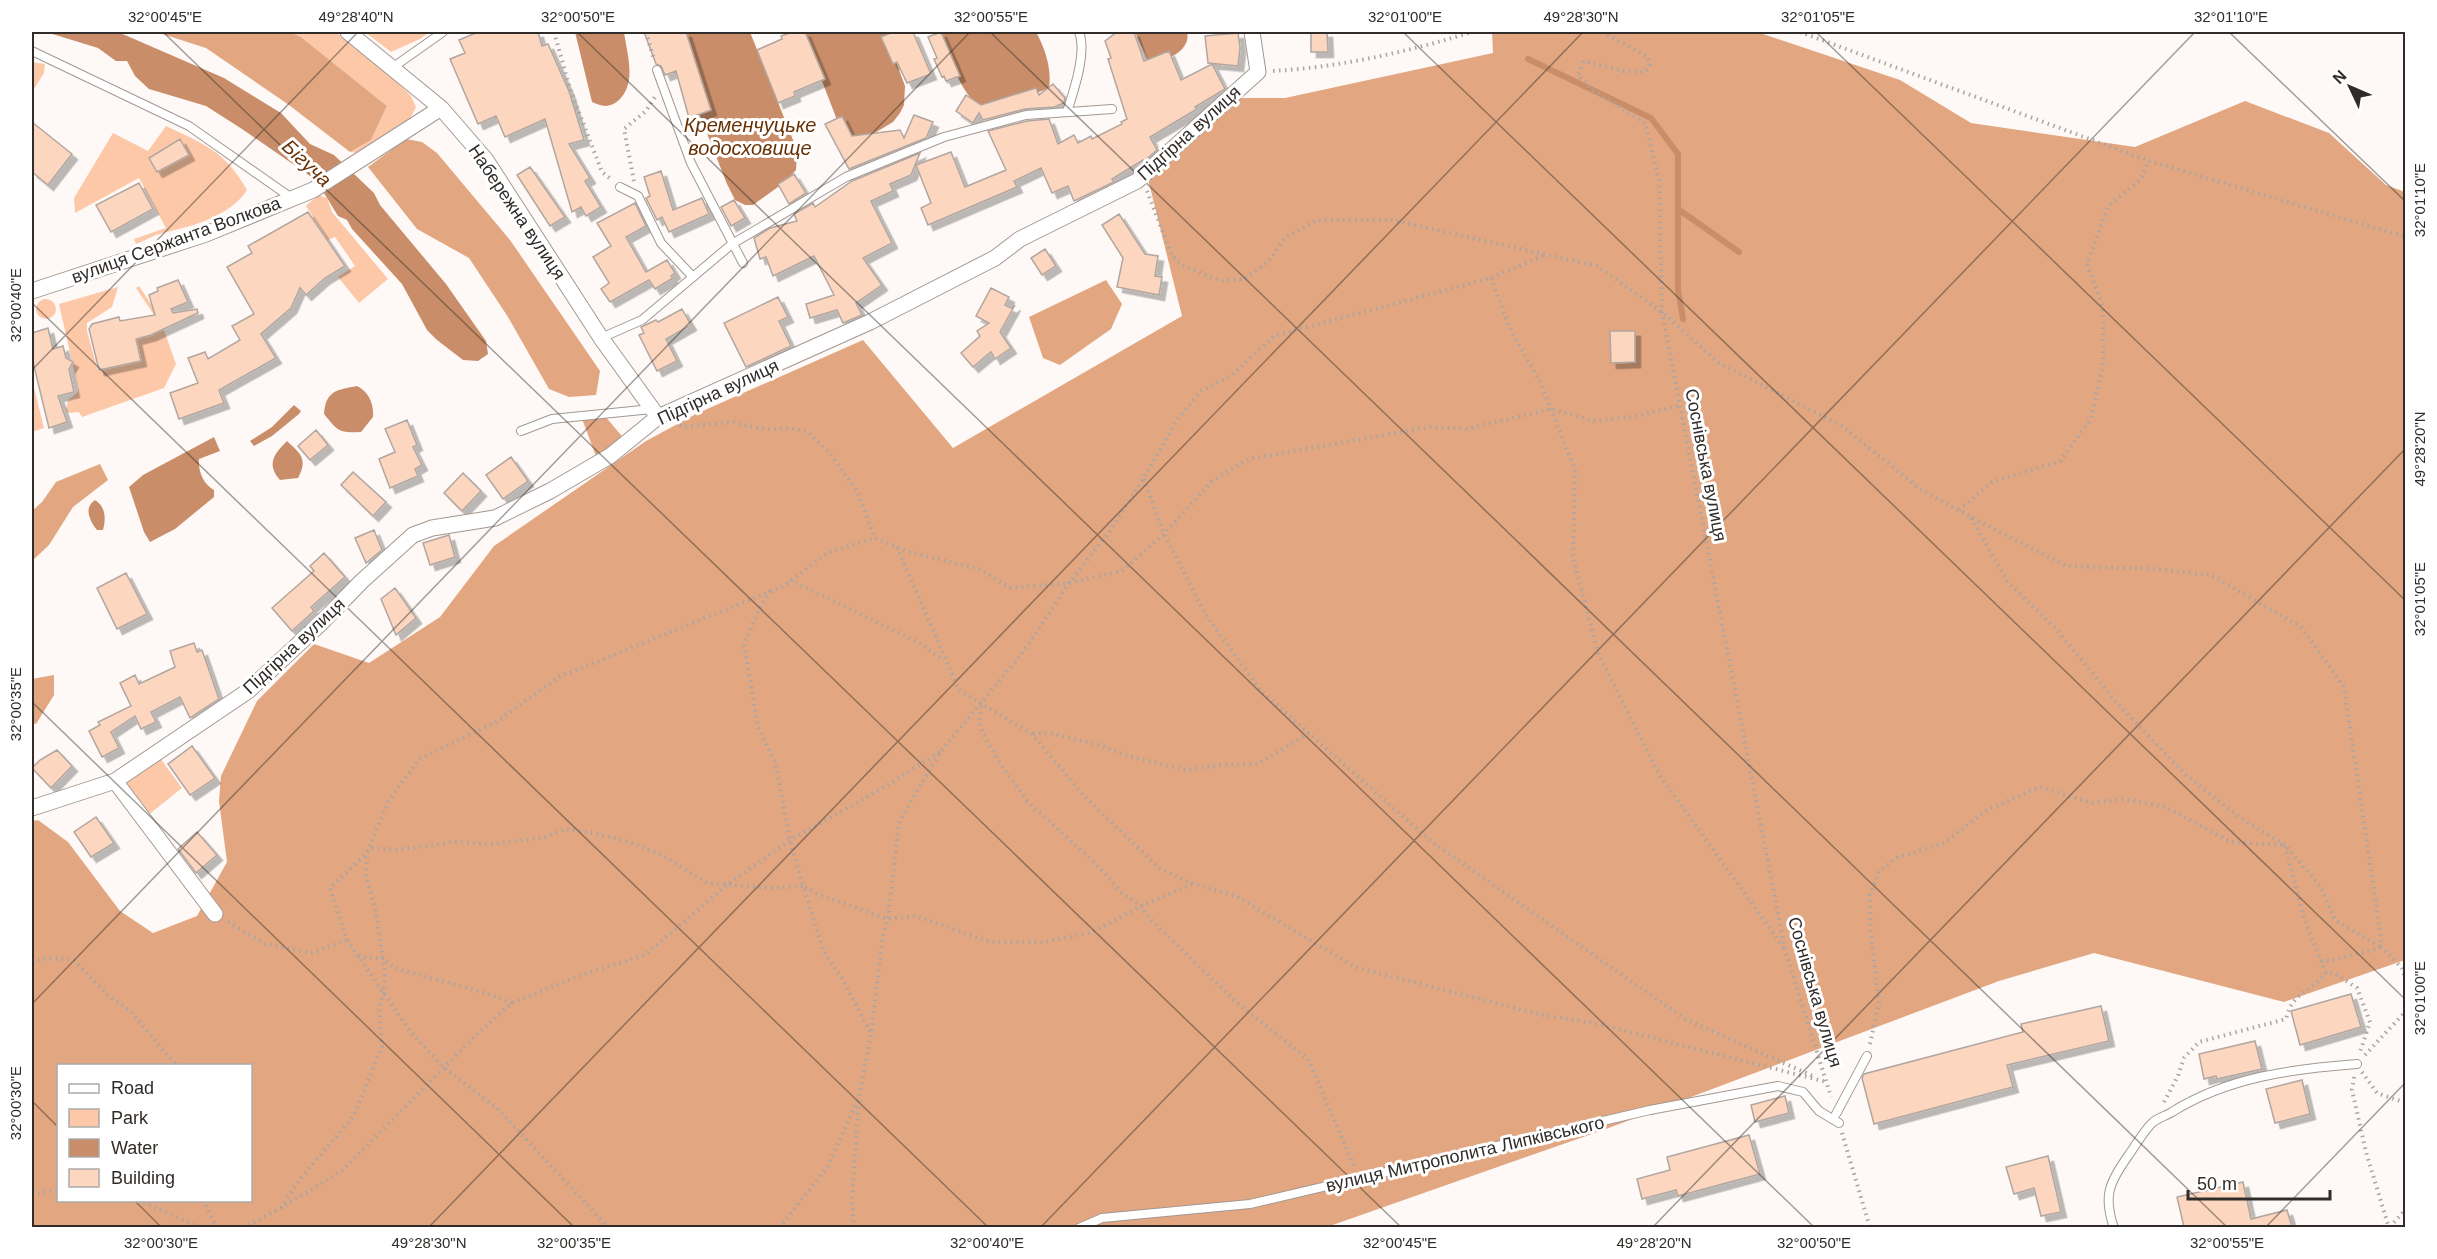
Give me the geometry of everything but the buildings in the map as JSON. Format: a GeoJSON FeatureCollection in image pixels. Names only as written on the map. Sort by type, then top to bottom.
{"type":"FeatureCollection","features":[{"type":"Feature","properties":{"kind":"street","name":"Набережна вулиця"},"geometry":{"type":"LineString","coordinates":[[348,32],[441,108],[486,160],[601,338],[659,413]]}},
{"type":"Feature","properties":{"kind":"street","name":"Підгірна вулиця"},"geometry":{"type":"LineString","coordinates":[[32,808],[115,781],[248,691],[320,624],[362,580],[413,535],[432,528],[495,518],[550,491],[610,456],[659,413],[870,322],[995,258],[1020,239],[1137,181],[1258,72],[1252,32]]}},
{"type":"Feature","properties":{"kind":"street","name":"вулиця Сержанта Волкова"},"geometry":{"type":"LineString","coordinates":[[32,291],[206,234],[293,199],[313,190],[441,108]]}},
{"type":"Feature","properties":{"kind":"street"},"geometry":{"type":"LineString","coordinates":[[115,781],[214,914]]}},
{"type":"Feature","properties":{"kind":"lane"},"geometry":{"type":"LineString","coordinates":[[392,68],[443,32]]}},
{"type":"Feature","properties":{"kind":"lane"},"geometry":{"type":"LineString","coordinates":[[1067,112],[1077,81],[1082,40],[1079,32]]}},
{"type":"Feature","properties":{"kind":"lane"},"geometry":{"type":"LineString","coordinates":[[32,51],[189,126],[293,199]]}},
{"type":"Feature","properties":{"kind":"lane"},"geometry":{"type":"LineString","coordinates":[[657,70],[691,163],[743,263]]}},
{"type":"Feature","properties":{"kind":"lane"},"geometry":{"type":"LineString","coordinates":[[601,338],[642,320],[732,244],[846,177],[944,137],[1026,115],[1112,109]]}},
{"type":"Feature","properties":{"kind":"lane"},"geometry":{"type":"LineString","coordinates":[[620,187],[638,196],[661,243],[693,277]]}},
{"type":"Feature","properties":{"kind":"lane"},"geometry":{"type":"LineString","coordinates":[[521,431],[552,419],[659,413]]}},
{"type":"Feature","properties":{"kind":"lane"},"geometry":{"type":"LineString","coordinates":[[1836,1114],[1867,1056]]}},
{"type":"Feature","properties":{"kind":"lane"},"geometry":{"type":"LineString","coordinates":[[2114,1227],[2108,1208],[2112,1178],[2154,1120],[2196,1097],[2235,1083],[2286,1071],[2357,1064]]}},
{"type":"Feature","properties":{"kind":"lane","name":"вулиця Митрополита Липківського"},"geometry":{"type":"LineString","coordinates":[[1079,1227],[1102,1218],[1250,1204],[1650,1110],[1778,1086],[1803,1092],[1819,1111],[1839,1123]]}},
{"type":"Feature","properties":{"kind":"path"},"geometry":{"type":"LineString","coordinates":[[554,32],[570,89],[602,172],[620,187]]}},
{"type":"Feature","properties":{"kind":"path"},"geometry":{"type":"LineString","coordinates":[[646,32],[657,70]]}},
{"type":"Feature","properties":{"kind":"path"},"geometry":{"type":"LineString","coordinates":[[1258,72],[1321,68],[1431,44],[1472,32]]}},
{"type":"Feature","properties":{"kind":"path","name":"Соснівська вулиця"},"geometry":{"type":"LineString","coordinates":[[1602,32],[1648,57],[1650,65],[1645,72],[1623,71],[1584,61],[1578,76],[1593,90],[1645,123],[1659,180],[1662,312],[1785,950],[1836,1114]]}},
{"type":"Feature","properties":{"kind":"path"},"geometry":{"type":"LineString","coordinates":[[1800,32],[2150,161],[2406,237]]}},
{"type":"Feature","properties":{"kind":"path"},"geometry":{"type":"LineString","coordinates":[[638,196],[624,129],[646,111],[663,86]]}},
{"type":"Feature","properties":{"kind":"path"},"geometry":{"type":"LineString","coordinates":[[1959,510],[1992,482],[2060,461],[2091,419],[2103,364],[2103,307],[2087,264],[2093,242],[2108,206],[2140,180],[2150,161]]}},
{"type":"Feature","properties":{"kind":"path"},"geometry":{"type":"LineString","coordinates":[[1137,181],[1148,192],[1172,256],[1182,265],[1220,280],[1244,279],[1268,262],[1286,237],[1317,220],[1392,220],[1597,266],[1662,312],[1719,363],[1842,426],[1920,489],[2066,566],[2156,569],[2211,575],[2301,627],[2344,687],[2381,947]]}},
{"type":"Feature","properties":{"kind":"path"},"geometry":{"type":"LineString","coordinates":[[854,1227],[852,1199],[859,1097],[872,1034],[899,823],[942,750],[1024,651],[1069,583],[1110,531],[1178,419],[1201,391],[1232,375],[1274,336],[1491,278],[1546,254]]}},
{"type":"Feature","properties":{"kind":"path"},"geometry":{"type":"LineString","coordinates":[[1491,278],[1509,326],[1541,384],[1575,470],[1573,558],[1598,653],[1660,776],[1785,950]]}},
{"type":"Feature","properties":{"kind":"path"},"geometry":{"type":"LineString","coordinates":[[281,1208],[300,1179],[354,1116],[382,1046],[379,1008],[384,994],[384,958],[376,912],[366,876],[367,854],[388,802],[419,759],[496,722],[560,677],[770,591],[790,580],[827,553],[875,538],[897,547],[979,569],[1011,588],[1069,583],[1122,571],[1164,534],[1213,480],[1249,459],[1429,427],[1466,429],[1551,409],[1595,421],[1637,416],[1681,405]]}},
{"type":"Feature","properties":{"kind":"path"},"geometry":{"type":"LineString","coordinates":[[659,413],[683,427],[734,422],[760,429],[795,429],[808,432],[829,452],[857,491],[875,538]]}},
{"type":"Feature","properties":{"kind":"path"},"geometry":{"type":"LineString","coordinates":[[1143,479],[1164,534],[1206,615],[1261,691],[1432,842],[1685,1019],[1827,1082]]}},
{"type":"Feature","properties":{"kind":"path"},"geometry":{"type":"LineString","coordinates":[[1971,517],[2007,581],[2056,629],[2116,702],[2187,776],[2239,817],[2285,845],[2321,887],[2335,920],[2381,947],[2402,968],[2406,981]]}},
{"type":"Feature","properties":{"kind":"path"},"geometry":{"type":"LineString","coordinates":[[897,547],[959,690],[1032,734],[1085,797],[1159,868],[1194,884],[1236,896],[1355,967],[1542,1015],[1594,1023],[1827,1082]]}},
{"type":"Feature","properties":{"kind":"path"},"geometry":{"type":"LineString","coordinates":[[790,580],[918,642],[945,662]]}},
{"type":"Feature","properties":{"kind":"path"},"geometry":{"type":"LineString","coordinates":[[770,591],[744,644],[758,727],[775,762],[790,840],[824,952],[840,975],[872,1034]]}},
{"type":"Feature","properties":{"kind":"path"},"geometry":{"type":"LineString","coordinates":[[981,705],[979,722],[983,734],[1027,801],[1086,855],[1122,893],[1141,906],[1146,915],[1237,1003],[1308,1059],[1360,1179]]}},
{"type":"Feature","properties":{"kind":"path"},"geometry":{"type":"LineString","coordinates":[[1032,734],[1050,733],[1186,770],[1221,765],[1258,765],[1310,734]]}},
{"type":"Feature","properties":{"kind":"path"},"geometry":{"type":"LineString","coordinates":[[243,1227],[281,1208],[343,1170],[477,1034],[512,1004],[578,976],[645,955],[728,885],[790,840],[876,792],[942,750]]}},
{"type":"Feature","properties":{"kind":"path"},"geometry":{"type":"LineString","coordinates":[[1867,1056],[1879,1002],[1871,935],[1870,895],[1879,871],[1897,858],[1944,843],[1987,810],[2040,787],[2091,802],[2123,799],[2166,807],[2232,842],[2285,845]]}},
{"type":"Feature","properties":{"kind":"path"},"geometry":{"type":"LineString","coordinates":[[609,1227],[496,1108],[444,1068],[410,1031],[347,940],[330,888],[372,848],[398,850],[453,842],[494,844],[546,837],[566,829],[589,832],[629,842],[664,856],[707,883],[771,888],[803,886],[820,895],[888,919],[916,916],[990,942],[1044,942],[1094,932],[1141,906],[1194,884]]}},
{"type":"Feature","properties":{"kind":"path"},"geometry":{"type":"LineString","coordinates":[[2285,845],[2304,919],[2326,973]]}},
{"type":"Feature","properties":{"kind":"path"},"geometry":{"type":"LineString","coordinates":[[214,914],[265,944],[312,953],[347,940]]}},
{"type":"Feature","properties":{"kind":"path"},"geometry":{"type":"LineString","coordinates":[[2321,961],[2329,962],[2381,947]]}},
{"type":"Feature","properties":{"kind":"path"},"geometry":{"type":"LineString","coordinates":[[358,957],[384,958],[394,968],[486,993],[512,1004]]}},
{"type":"Feature","properties":{"kind":"path"},"geometry":{"type":"LineString","coordinates":[[32,961],[48,958],[74,960],[110,997],[130,1011],[176,1064]]}},
{"type":"Feature","properties":{"kind":"path"},"geometry":{"type":"LineString","coordinates":[[2326,973],[2334,974],[2357,988],[2370,1022],[2357,1064],[2352,1090],[2366,1152],[2389,1227],[2406,1209]]}},
{"type":"Feature","properties":{"kind":"path"},"geometry":{"type":"LineString","coordinates":[[2154,1120],[2178,1076],[2184,1058],[2199,1042],[2286,1019],[2296,997],[2316,986],[2326,973]]}},
{"type":"Feature","properties":{"kind":"path"},"geometry":{"type":"LineString","coordinates":[[2357,1064],[2406,1011]]}},
{"type":"Feature","properties":{"kind":"path"},"geometry":{"type":"LineString","coordinates":[[2357,1064],[2377,1093],[2406,1102]]}},
{"type":"Feature","properties":{"kind":"path"},"geometry":{"type":"LineString","coordinates":[[779,1227],[828,1166],[859,1097]]}},
{"type":"Feature","properties":{"kind":"path"},"geometry":{"type":"LineString","coordinates":[[1839,1123],[1870,1227]]}},
{"type":"Feature","properties":{"kind":"path"},"geometry":{"type":"LineString","coordinates":[[32,1194],[57,1190]]}},
{"type":"Feature","properties":{"kind":"path"},"geometry":{"type":"LineString","coordinates":[[143,1202],[202,1227]]}},
{"type":"Feature","properties":{"kind":"path"},"geometry":{"type":"LineString","coordinates":[[204,1202],[217,1227]]}},
{"type":"Feature","properties":{"kind":"green space"},"geometry":{"type":"Polygon","coordinates":[[[290,32],[336,32],[390,75],[411,96],[416,107],[407,125],[366,154],[350,152],[371,140],[387,106],[301,37],[290,32]]]}},
{"type":"Feature","properties":{"kind":"green space"},"geometry":{"type":"Polygon","coordinates":[[[365,32],[430,32],[391,52],[365,32]]]}},
{"type":"Feature","properties":{"kind":"green space"},"geometry":{"type":"Polygon","coordinates":[[[32,62],[45,64],[44,73],[34,89],[32,87],[32,62]]]}},
{"type":"Feature","properties":{"kind":"green space"},"geometry":{"type":"Polygon","coordinates":[[[166,126],[203,144],[222,157],[247,190],[240,199],[212,218],[159,234],[136,244],[134,239],[166,228],[139,178],[75,213],[74,198],[113,133],[148,151],[166,126]]]}},
{"type":"Feature","properties":{"kind":"green space"},"geometry":{"type":"Polygon","coordinates":[[[318,195],[327,198],[332,212],[388,279],[359,303],[338,277],[355,266],[335,237],[328,240],[306,206],[318,195]]]}},
{"type":"Feature","properties":{"kind":"green space"},"geometry":{"type":"Polygon","coordinates":[[[139,286],[159,316],[176,364],[164,388],[82,417],[79,412],[68,413],[66,410],[68,400],[78,392],[78,388],[59,304],[118,287],[112,307],[87,323],[98,371],[141,361],[136,339],[154,315],[136,288],[139,286]]]}},
{"type":"Feature","properties":{"kind":"green space"},"geometry":{"type":"Polygon","coordinates":[[[46,299],[53,302],[56,309],[53,316],[46,319],[39,316],[36,309],[39,302],[46,299]]]}},
{"type":"Feature","properties":{"kind":"green space"},"geometry":{"type":"Polygon","coordinates":[[[32,380],[44,428],[32,432],[32,380]]]}},
{"type":"Feature","properties":{"kind":"green space"},"geometry":{"type":"Polygon","coordinates":[[[160,758],[182,788],[147,816],[124,784],[160,758]]]}},
{"type":"Feature","properties":{"kind":"shaded area"},"geometry":{"type":"Polygon","coordinates":[[[156,32],[290,32],[301,37],[387,106],[371,140],[350,152],[289,105],[206,48],[156,32]]]}},
{"type":"Feature","properties":{"kind":"shaded area"},"geometry":{"type":"Polygon","coordinates":[[[1492,32],[1757,32],[1900,80],[1971,123],[2135,147],[2245,101],[2329,133],[2386,185],[2405,192],[2405,960],[2284,1002],[2094,953],[1999,981],[1606,1129],[1327,1227],[32,1227],[32,821],[38,820],[68,842],[120,911],[153,933],[197,916],[227,862],[219,801],[221,776],[257,701],[314,644],[369,663],[440,617],[494,546],[646,441],[696,414],[863,340],[953,448],[1182,316],[1148,179],[1241,98],[1285,98],[1493,53],[1492,32]]]}},
{"type":"Feature","properties":{"kind":"shaded area"},"geometry":{"type":"Polygon","coordinates":[[[406,139],[422,142],[437,153],[510,240],[600,371],[596,395],[569,397],[549,389],[508,317],[469,258],[417,229],[368,167],[406,139]]]}},
{"type":"Feature","properties":{"kind":"shaded area"},"geometry":{"type":"Polygon","coordinates":[[[1106,280],[1122,304],[1111,329],[1060,365],[1043,358],[1029,317],[1106,280]]]}},
{"type":"Feature","properties":{"kind":"shaded area"},"geometry":{"type":"Polygon","coordinates":[[[604,415],[632,448],[600,467],[581,416],[604,415]]]}},
{"type":"Feature","properties":{"kind":"shaded area"},"geometry":{"type":"Polygon","coordinates":[[[100,464],[108,480],[73,507],[49,545],[32,561],[32,511],[42,502],[56,482],[100,464]]]}},
{"type":"Feature","properties":{"kind":"shaded area"},"geometry":{"type":"Polygon","coordinates":[[[54,675],[54,695],[36,724],[32,723],[32,679],[54,675]]]}},
{"type":"Feature","properties":{"kind":"water","name":"Бігуча"},"geometry":{"type":"Polygon","coordinates":[[[46,32],[118,32],[224,78],[281,113],[310,144],[334,155],[374,193],[380,205],[446,284],[486,341],[488,354],[478,361],[463,360],[427,330],[402,284],[352,229],[347,220],[338,216],[316,180],[206,106],[149,89],[135,76],[127,61],[116,61],[98,48],[46,32]]]}},
{"type":"Feature","properties":{"kind":"water"},"geometry":{"type":"Polygon","coordinates":[[[575,32],[624,32],[629,77],[625,93],[619,100],[603,106],[592,102],[575,32]]]}},
{"type":"Feature","properties":{"kind":"water","name":"Кременчуцьке водосховище"},"geometry":{"type":"Polygon","coordinates":[[[667,32],[750,32],[797,150],[796,170],[785,182],[753,205],[745,205],[735,200],[727,184],[667,32]]]}},
{"type":"Feature","properties":{"kind":"water","name":"Кременчуцьке водосховище"},"geometry":{"type":"Polygon","coordinates":[[[803,32],[885,32],[905,86],[904,105],[893,122],[873,134],[848,135],[839,125],[803,32]]]}},
{"type":"Feature","properties":{"kind":"water"},"geometry":{"type":"Polygon","coordinates":[[[940,32],[1036,32],[1047,59],[1050,73],[1049,88],[999,104],[985,106],[977,103],[963,87],[940,32]]]}},
{"type":"Feature","properties":{"kind":"water"},"geometry":{"type":"Polygon","coordinates":[[[1135,32],[1187,32],[1187,39],[1185,45],[1175,55],[1154,60],[1147,59],[1135,32]]]}},
{"type":"Feature","properties":{"kind":"water"},"geometry":{"type":"Polygon","coordinates":[[[357,386],[370,399],[373,417],[361,432],[339,430],[324,414],[327,400],[334,392],[357,386]]]}},
{"type":"Feature","properties":{"kind":"water"},"geometry":{"type":"Polygon","coordinates":[[[294,405],[301,411],[299,414],[272,436],[254,446],[250,441],[272,427],[294,405]]]}},
{"type":"Feature","properties":{"kind":"water"},"geometry":{"type":"Polygon","coordinates":[[[214,437],[220,451],[199,459],[199,464],[204,481],[214,490],[214,497],[175,529],[150,542],[144,532],[129,487],[143,475],[214,437]]]}},
{"type":"Feature","properties":{"kind":"water"},"geometry":{"type":"Polygon","coordinates":[[[287,441],[299,453],[303,461],[298,478],[280,480],[273,469],[273,459],[287,441]]]}},
{"type":"Feature","properties":{"kind":"water"},"geometry":{"type":"Polygon","coordinates":[[[95,500],[101,506],[104,514],[103,530],[97,530],[89,515],[89,507],[95,500]]]}},
{"type":"Feature","properties":{"kind":"waterway"},"geometry":{"type":"LineString","coordinates":[[1528,59],[1651,118],[1678,154],[1678,290],[1683,319]]}},
{"type":"Feature","properties":{"kind":"waterway"},"geometry":{"type":"LineString","coordinates":[[1678,209],[1739,252]]}}]}
